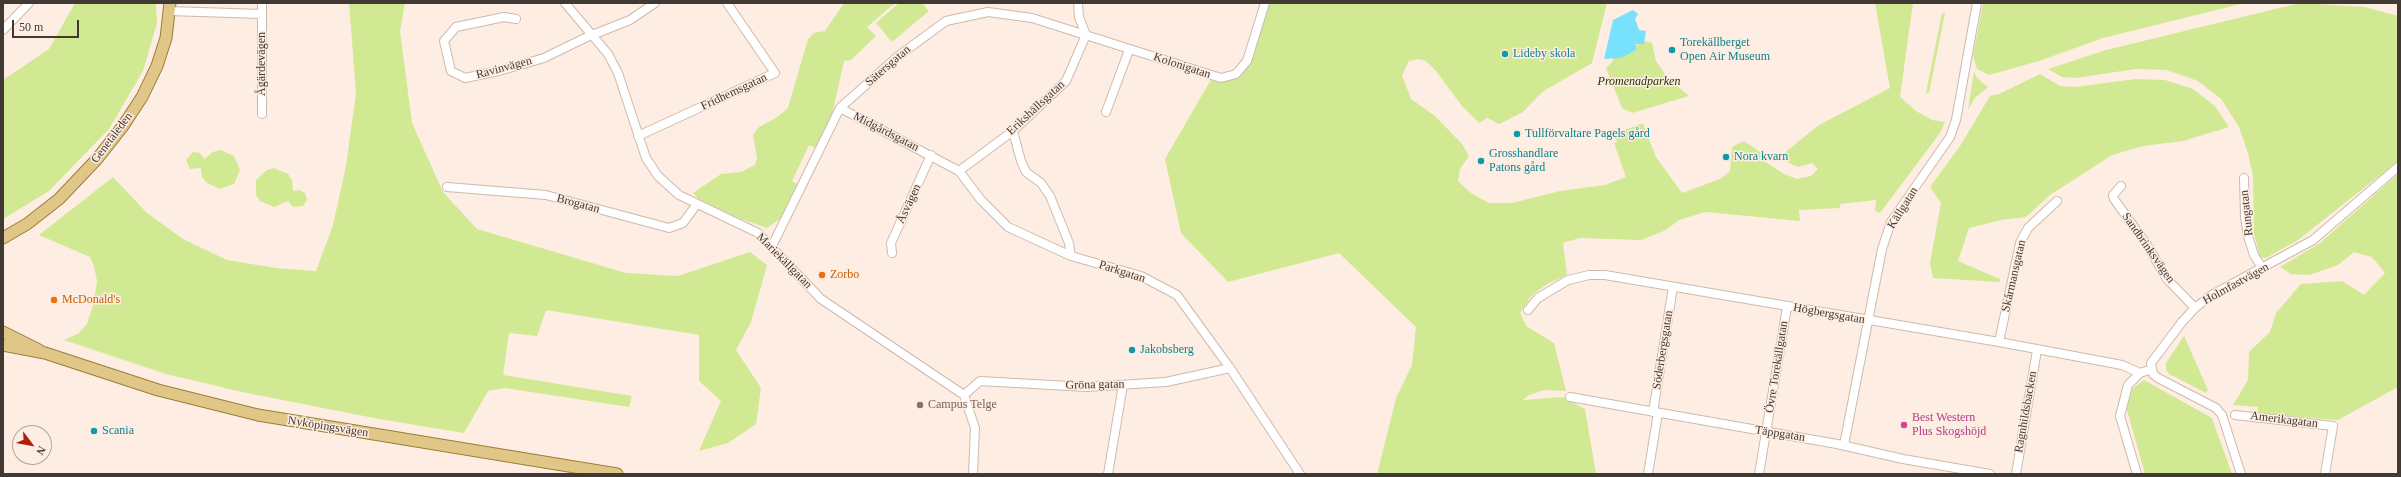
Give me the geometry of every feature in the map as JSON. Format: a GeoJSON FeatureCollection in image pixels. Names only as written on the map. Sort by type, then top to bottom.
{"type":"FeatureCollection","features":[{"type":"Feature","properties":{"kind":"main road","name":"Genetaleden"},"geometry":{"type":"LineString","coordinates":[[3,238],[27,224],[59,199],[97,160],[123,126],[142,97],[157,66],[166,38],[170,7]]}},
{"type":"Feature","properties":{"kind":"main road","name":"Nyköpingsvägen"},"geometry":{"type":"LineString","coordinates":[[3,332],[45,353]]}},
{"type":"Feature","properties":{"kind":"main road","name":"Nyköpingsvägen"},"geometry":{"type":"LineString","coordinates":[[3,344],[45,353],[158,390],[258,415],[617,474]]}},
{"type":"Feature","properties":{"kind":"street"},"geometry":{"type":"LineString","coordinates":[[3,30],[29,3]]}},
{"type":"Feature","properties":{"kind":"street","name":"Ågärdevägen"},"geometry":{"type":"LineString","coordinates":[[262,3],[262,114]]}},
{"type":"Feature","properties":{"kind":"street","name":"Mariekällgatan"},"geometry":{"type":"LineString","coordinates":[[565,3],[608,54],[618,73],[646,158],[658,176],[678,195],[758,233],[821,299],[964,395]]}},
{"type":"Feature","properties":{"kind":"street"},"geometry":{"type":"LineString","coordinates":[[592,34],[630,20],[655,3]]}},
{"type":"Feature","properties":{"kind":"street","name":"Fridhemsgatan"},"geometry":{"type":"LineString","coordinates":[[638,136],[775,73],[727,3]]}},
{"type":"Feature","properties":{"kind":"street"},"geometry":{"type":"LineString","coordinates":[[1078,3],[1079,18],[1086,35]]}},
{"type":"Feature","properties":{"kind":"street","name":"Kolonigatan"},"geometry":{"type":"LineString","coordinates":[[1086,35],[1220,78],[1236,74],[1251,53],[1265,3]]}},
{"type":"Feature","properties":{"kind":"street","name":"Källgatan"},"geometry":{"type":"LineString","coordinates":[[1844,445],[1882,249],[1891,222],[1950,137],[1956,120],[1977,3]]}},
{"type":"Feature","properties":{"kind":"street","name":"Ågärdevägen"},"geometry":{"type":"LineString","coordinates":[[170,7],[262,14]]}},
{"type":"Feature","properties":{"kind":"street","name":"Sätersgatan"},"geometry":{"type":"LineString","coordinates":[[772,246],[840,108],[897,57],[946,21],[975,14],[1005,14],[1032,18],[1086,35]]}},
{"type":"Feature","properties":{"kind":"street","name":"Ravinvägen"},"geometry":{"type":"LineString","coordinates":[[516,19],[504,18],[456,27],[444,41],[451,71],[465,78],[499,71],[544,58],[592,34]]}},
{"type":"Feature","properties":{"kind":"street","name":"Erikshällsgatan"},"geometry":{"type":"LineString","coordinates":[[959,171],[1013,131],[1066,82],[1086,35]]}},
{"type":"Feature","properties":{"kind":"street"},"geometry":{"type":"LineString","coordinates":[[1106,112],[1129,50]]}},
{"type":"Feature","properties":{"kind":"street","name":"Midgårdsgatan"},"geometry":{"type":"LineString","coordinates":[[840,108],[932,155]]}},
{"type":"Feature","properties":{"kind":"street"},"geometry":{"type":"LineString","coordinates":[[1013,131],[1021,161],[1026,172],[1041,183],[1050,196],[1069,243],[1071,256]]}},
{"type":"Feature","properties":{"kind":"street","name":"Parkgatan"},"geometry":{"type":"LineString","coordinates":[[932,155],[959,171],[981,200],[1008,227],[1071,256],[1141,276],[1177,296],[1230,368],[1300,474]]}},
{"type":"Feature","properties":{"kind":"street","name":"Åsvägen"},"geometry":{"type":"LineString","coordinates":[[892,253],[891,243],[932,155]]}},
{"type":"Feature","properties":{"kind":"street","name":"Holmfastvägen"},"geometry":{"type":"LineString","coordinates":[[2152,369],[2151,363],[2195,308],[2210,296],[2313,240],[2398,167]]}},
{"type":"Feature","properties":{"kind":"street","name":"Rungatan"},"geometry":{"type":"LineString","coordinates":[[2244,178],[2245,217],[2248,236],[2254,255],[2262,268]]}},
{"type":"Feature","properties":{"kind":"street","name":"Sandbrinksvägen"},"geometry":{"type":"LineString","coordinates":[[2121,186],[2113,194],[2114,199],[2147,244],[2167,278],[2195,308]]}},
{"type":"Feature","properties":{"kind":"street","name":"Brogatan"},"geometry":{"type":"LineString","coordinates":[[447,187],[546,195],[669,228],[683,223],[697,204]]}},
{"type":"Feature","properties":{"kind":"street","name":"Skårmansgatan"},"geometry":{"type":"LineString","coordinates":[[1999,342],[2020,243],[2028,228],[2057,200]]}},
{"type":"Feature","properties":{"kind":"street","name":"Högbergsgatan"},"geometry":{"type":"LineString","coordinates":[[1528,310],[1538,298],[1554,287],[1568,280],[1589,275],[1605,275],[1999,342],[2126,366],[2140,373]]}},
{"type":"Feature","properties":{"kind":"street","name":"Söderbergsgatan"},"geometry":{"type":"LineString","coordinates":[[1648,474],[1673,287]]}},
{"type":"Feature","properties":{"kind":"street","name":"Övre Torekällgatan"},"geometry":{"type":"LineString","coordinates":[[1759,474],[1787,307]]}},
{"type":"Feature","properties":{"kind":"street","name":"Ragnhildsbacken"},"geometry":{"type":"LineString","coordinates":[[2016,474],[2037,350]]}},
{"type":"Feature","properties":{"kind":"street","name":"Gröna gatan"},"geometry":{"type":"LineString","coordinates":[[964,395],[980,381],[1087,387],[1166,382],[1230,368]]}},
{"type":"Feature","properties":{"kind":"street"},"geometry":{"type":"LineString","coordinates":[[2137,474],[2120,416],[2128,385],[2140,373],[2152,369],[2158,378],[2216,408],[2222,415],[2241,474]]}},
{"type":"Feature","properties":{"kind":"street"},"geometry":{"type":"LineString","coordinates":[[1108,474],[1123,385]]}},
{"type":"Feature","properties":{"kind":"street"},"geometry":{"type":"LineString","coordinates":[[964,395],[975,428],[973,474]]}},
{"type":"Feature","properties":{"kind":"street","name":"Täppgatan"},"geometry":{"type":"LineString","coordinates":[[1570,397],[1844,445],[1903,459],[1990,474]]}},
{"type":"Feature","properties":{"kind":"street","name":"Amerikagatan"},"geometry":{"type":"LineString","coordinates":[[2235,415],[2333,426],[2324,474]]}},
{"type":"Feature","properties":{"kind":"green space"},"geometry":{"type":"Polygon","coordinates":[[[75,3],[156,3],[157,23],[143,71],[109,129],[49,191],[3,219],[3,80],[49,49],[75,3]]]}},
{"type":"Feature","properties":{"kind":"green space"},"geometry":{"type":"Polygon","coordinates":[[[349,3],[405,3],[400,31],[412,123],[443,192],[477,229],[626,273],[678,276],[750,252],[767,265],[751,322],[736,350],[761,388],[756,424],[728,443],[699,451],[721,401],[699,381],[699,335],[546,310],[537,336],[509,333],[503,375],[632,396],[629,407],[505,388],[488,391],[464,433],[379,419],[242,392],[166,374],[64,340],[79,333],[87,324],[94,302],[97,281],[94,266],[90,257],[39,235],[113,177],[147,213],[183,239],[227,260],[276,268],[316,271],[333,225],[346,166],[356,93],[349,3]]]}},
{"type":"Feature","properties":{"kind":"green space"},"geometry":{"type":"Polygon","coordinates":[[[844,3],[895,3],[867,27],[876,36],[851,60],[844,61],[832,115],[818,149],[809,145],[792,181],[801,186],[780,219],[767,228],[738,218],[699,199],[693,193],[721,174],[741,172],[755,165],[757,158],[753,135],[759,127],[776,118],[788,108],[808,39],[814,33],[825,31],[844,3]]]}},
{"type":"Feature","properties":{"kind":"green space"},"geometry":{"type":"Polygon","coordinates":[[[899,3],[922,3],[929,11],[892,42],[876,23],[899,3]]]}},
{"type":"Feature","properties":{"kind":"green space"},"geometry":{"type":"Polygon","coordinates":[[[1265,3],[1607,3],[1592,63],[1542,92],[1523,112],[1499,124],[1487,118],[1479,123],[1462,106],[1436,71],[1426,61],[1418,59],[1409,61],[1402,75],[1411,99],[1435,116],[1462,144],[1469,156],[1460,169],[1458,181],[1471,193],[1489,203],[1512,203],[1560,191],[1605,185],[1626,177],[1614,143],[1617,142],[1614,134],[1643,123],[1656,157],[1682,193],[1720,179],[1730,171],[1732,147],[1744,141],[1766,156],[1762,160],[1784,174],[1797,179],[1811,176],[1818,169],[1812,163],[1798,167],[1778,158],[1819,125],[1890,88],[1875,3],[1913,3],[1900,97],[1916,111],[1932,120],[1945,122],[1940,133],[1880,213],[1875,211],[1876,200],[1840,204],[1840,208],[1799,210],[1800,221],[1705,212],[1679,220],[1666,230],[1641,240],[1580,238],[1563,243],[1567,275],[1547,284],[1531,296],[1520,313],[1526,326],[1554,343],[1566,391],[1544,390],[1529,395],[1523,400],[1563,397],[1585,409],[1596,474],[1377,474],[1396,398],[1412,365],[1416,327],[1339,253],[1228,282],[1181,233],[1165,159],[1213,76],[1229,77],[1247,61],[1265,3]]]}},
{"type":"Feature","properties":{"kind":"green space"},"geometry":{"type":"Polygon","coordinates":[[[1983,3],[2245,3],[2103,38],[2039,61],[1989,75],[1977,69],[1973,56],[1983,3]]]}},
{"type":"Feature","properties":{"kind":"green space"},"geometry":{"type":"Polygon","coordinates":[[[2300,3],[2365,7],[2398,16],[2398,161],[2298,240],[2266,258],[2260,257],[2254,234],[2253,176],[2248,153],[2239,127],[2221,99],[2198,81],[2167,70],[2136,69],[2075,78],[2062,77],[2048,69],[2106,50],[2300,3]]]}},
{"type":"Feature","properties":{"kind":"green space"},"geometry":{"type":"Polygon","coordinates":[[[1942,13],[1945,13],[1929,93],[1926,93],[1942,13]]]}},
{"type":"Feature","properties":{"kind":"green space","name":"Promenadparken"},"geometry":{"type":"Polygon","coordinates":[[[1645,41],[1652,43],[1656,61],[1667,77],[1689,96],[1632,113],[1622,108],[1606,68],[1613,61],[1613,57],[1645,41]]]}},
{"type":"Feature","properties":{"kind":"green space"},"geometry":{"type":"Polygon","coordinates":[[[1974,71],[1977,78],[1988,87],[1974,99],[1968,110],[1974,71]]]}},
{"type":"Feature","properties":{"kind":"green space"},"geometry":{"type":"Polygon","coordinates":[[[2040,74],[2060,86],[2075,87],[2136,79],[2165,80],[2193,89],[2215,106],[2229,127],[2183,141],[2143,146],[2112,155],[2050,195],[2026,217],[2001,220],[1969,228],[1958,261],[2000,279],[2000,282],[1933,278],[1930,263],[1941,203],[1930,187],[1960,146],[1990,96],[1999,94],[2040,74]]]}},
{"type":"Feature","properties":{"kind":"green space"},"geometry":{"type":"Polygon","coordinates":[[[220,150],[234,156],[240,170],[234,184],[220,189],[207,183],[202,177],[201,168],[190,169],[186,160],[193,152],[200,153],[204,159],[213,152],[220,150]]]}},
{"type":"Feature","properties":{"kind":"green space"},"geometry":{"type":"Polygon","coordinates":[[[274,168],[288,174],[292,180],[293,191],[299,190],[305,193],[307,200],[303,206],[293,207],[288,201],[274,207],[260,201],[256,195],[256,180],[267,170],[274,168]]]}},
{"type":"Feature","properties":{"kind":"green space"},"geometry":{"type":"Polygon","coordinates":[[[2398,174],[2398,387],[2338,420],[2258,414],[2258,407],[2233,405],[2248,380],[2249,352],[2270,332],[2276,313],[2301,284],[2342,281],[2364,295],[2385,273],[2372,257],[2354,252],[2338,265],[2309,275],[2291,274],[2280,267],[2320,243],[2398,174]]]}},
{"type":"Feature","properties":{"kind":"green space"},"geometry":{"type":"Polygon","coordinates":[[[2184,336],[2208,390],[2206,393],[2169,374],[2166,370],[2166,363],[2184,336]]]}},
{"type":"Feature","properties":{"kind":"green space"},"geometry":{"type":"Polygon","coordinates":[[[2144,380],[2212,418],[2232,474],[2145,474],[2126,407],[2132,389],[2144,380]]]}},
{"type":"Feature","properties":{"kind":"water"},"geometry":{"type":"Polygon","coordinates":[[[1633,10],[1638,14],[1635,19],[1639,30],[1646,31],[1644,44],[1636,44],[1636,50],[1621,58],[1604,59],[1613,20],[1633,10]]]}},
{"type":"Feature","properties":{"kind":"place","name":"Torekällberget Open Air Museum"},"geometry":{"type":"Point","coordinates":[1672,50]}},
{"type":"Feature","properties":{"kind":"place","name":"Lideby skola"},"geometry":{"type":"Point","coordinates":[1505,54]}},
{"type":"Feature","properties":{"kind":"place","name":"Tullförvaltare Pagels gård"},"geometry":{"type":"Point","coordinates":[1517,134]}},
{"type":"Feature","properties":{"kind":"place","name":"Nora kvarn"},"geometry":{"type":"Point","coordinates":[1726,157]}},
{"type":"Feature","properties":{"kind":"place","name":"Grosshandlare Patons gård"},"geometry":{"type":"Point","coordinates":[1481,161]}},
{"type":"Feature","properties":{"kind":"place","name":"Zorbo"},"geometry":{"type":"Point","coordinates":[822,275]}},
{"type":"Feature","properties":{"kind":"place","name":"McDonald's"},"geometry":{"type":"Point","coordinates":[54,300]}},
{"type":"Feature","properties":{"kind":"place","name":"Jakobsberg"},"geometry":{"type":"Point","coordinates":[1132,350]}},
{"type":"Feature","properties":{"kind":"place","name":"Campus Telge"},"geometry":{"type":"Point","coordinates":[920,405]}},
{"type":"Feature","properties":{"kind":"place","name":"Best Western Plus Skogshöjd"},"geometry":{"type":"Point","coordinates":[1904,425]}},
{"type":"Feature","properties":{"kind":"place","name":"Scania"},"geometry":{"type":"Point","coordinates":[94,431]}}]}
